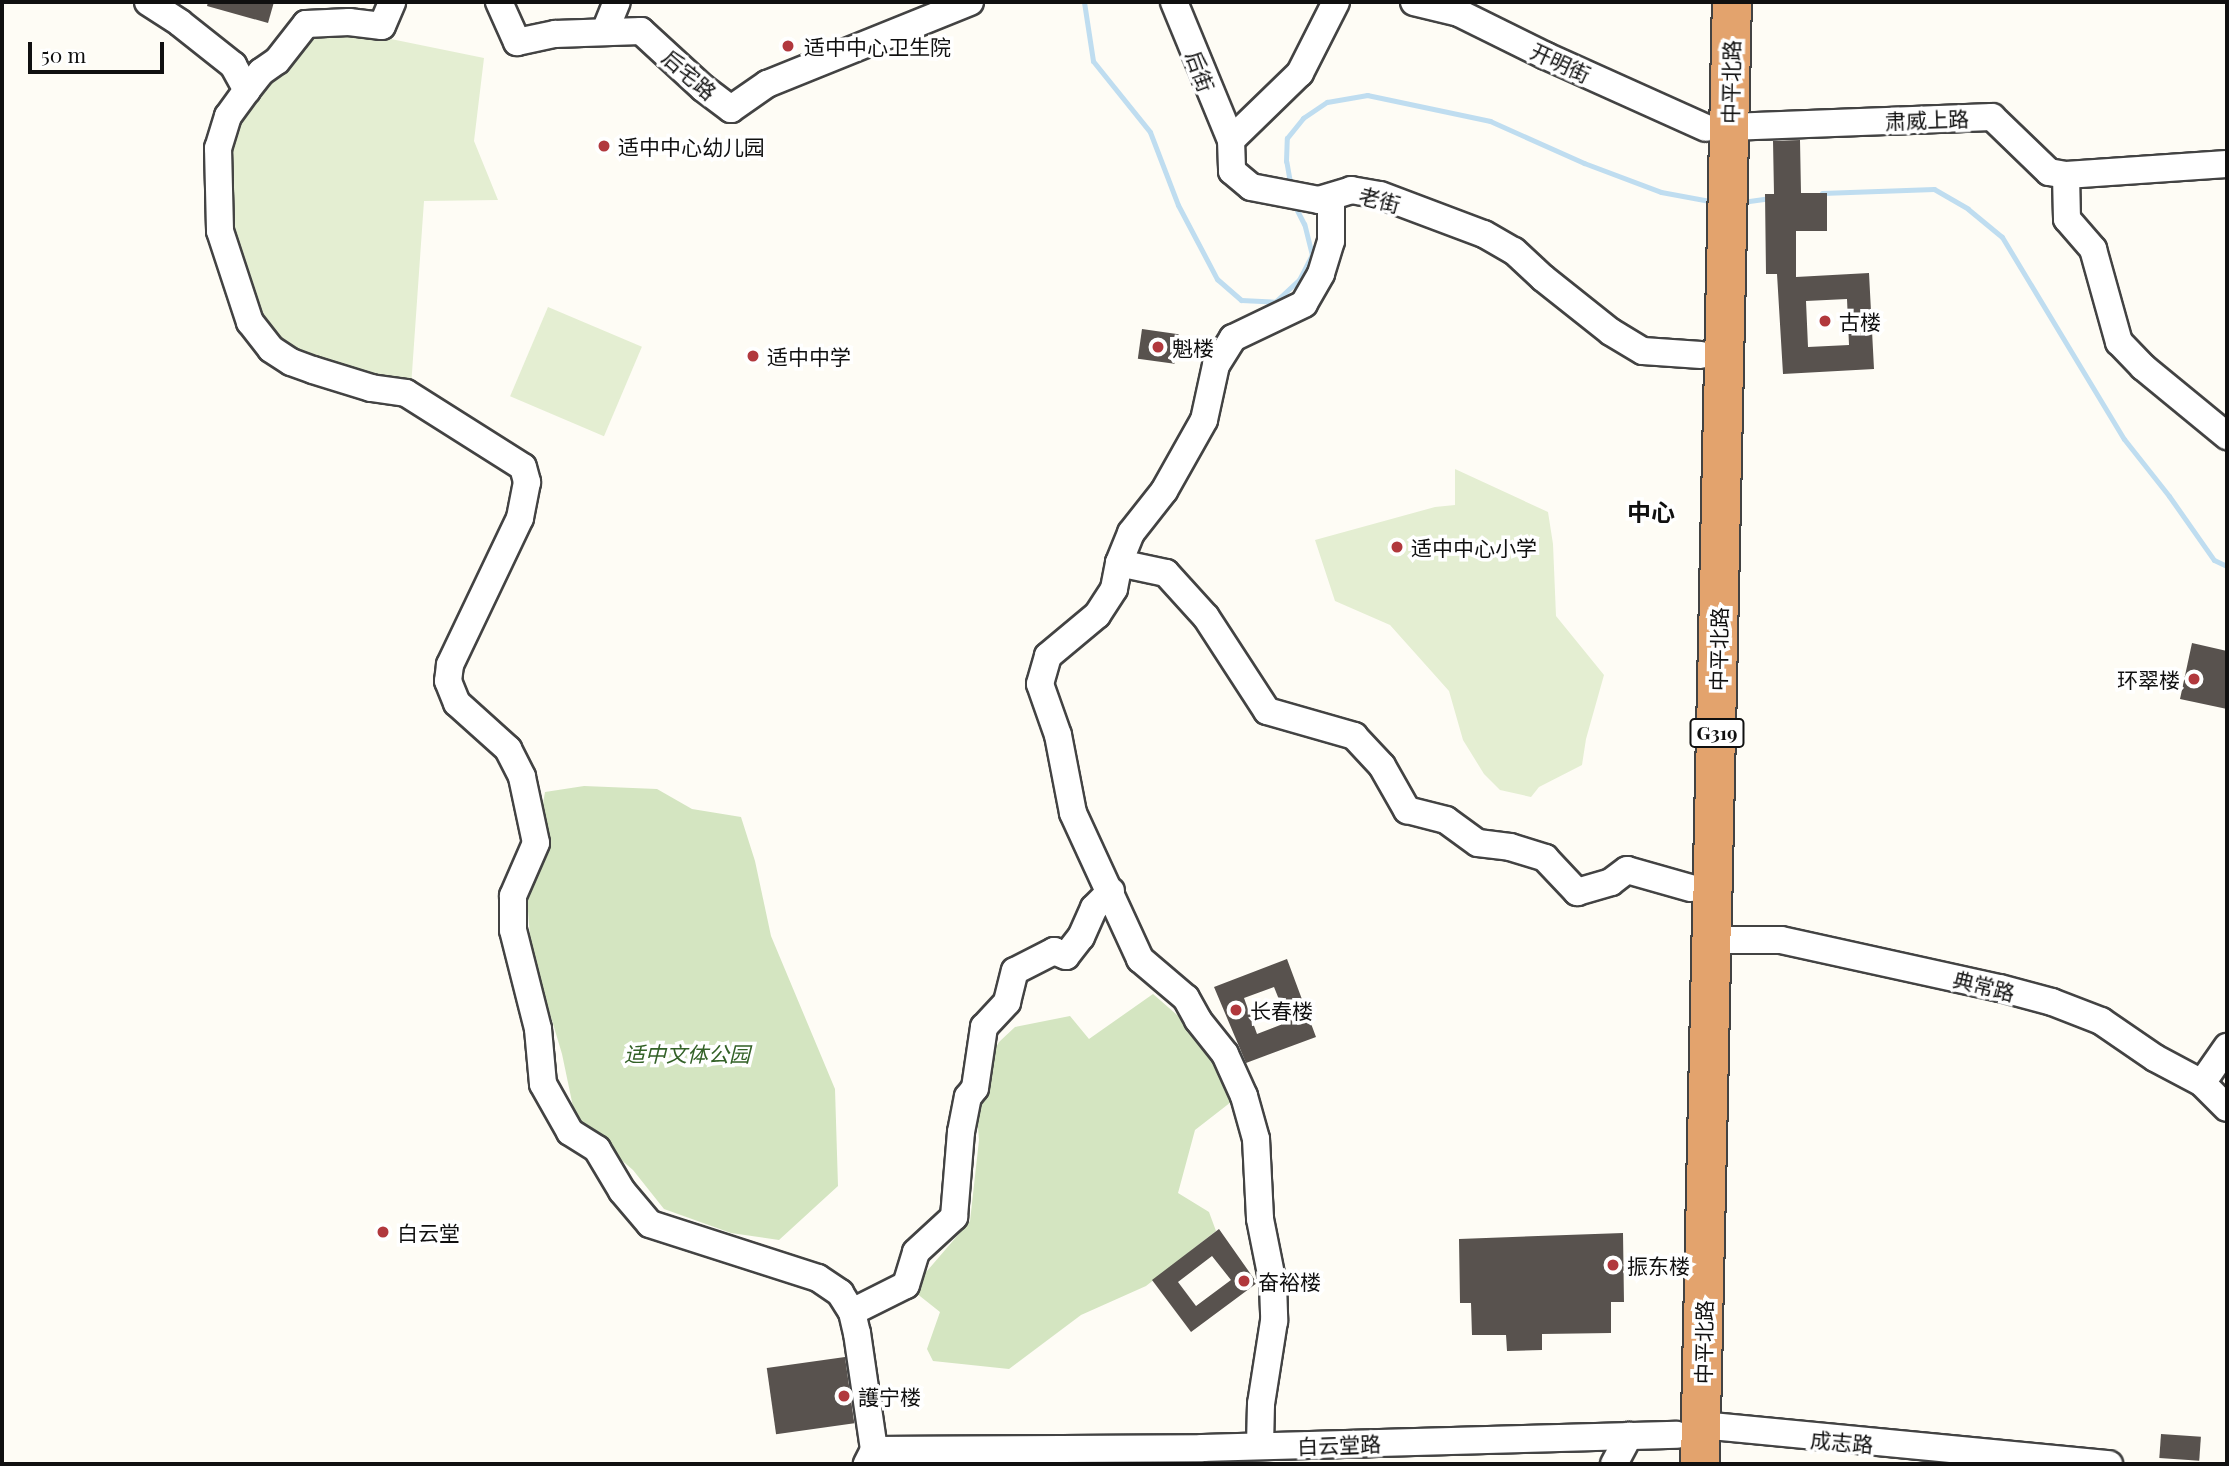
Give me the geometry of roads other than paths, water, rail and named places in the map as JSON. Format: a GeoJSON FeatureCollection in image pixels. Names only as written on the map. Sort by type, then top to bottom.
{"type":"FeatureCollection","features":[{"type":"Feature","properties":{"kind":"highway","name":"G319"},"geometry":{"type":"LineString","coordinates":[[1689,1447],[1690,888],[1701,355],[1718,127],[1709,2]]}},
{"type":"Feature","properties":{"kind":"highway","name":"中平北路"},"geometry":{"type":"LineString","coordinates":[[1689,1447],[1712,940],[1718,127],[1732,2]]}},
{"type":"Feature","properties":{"kind":"street"},"geometry":{"type":"LineString","coordinates":[[148,2],[180,23],[233,65],[247,90]]}},
{"type":"Feature","properties":{"kind":"street"},"geometry":{"type":"LineString","coordinates":[[392,2],[382,26],[349,22],[306,23],[277,61],[261,72],[236,102],[226,123],[217,165],[220,231],[250,321],[271,349],[291,362],[371,387],[406,393],[518,462],[526,474],[523,510],[450,665],[448,681],[457,703],[508,749],[522,777],[536,844],[513,896],[513,930],[538,1029],[540,1069],[546,1092],[570,1132],[597,1149],[622,1191],[650,1224],[827,1282],[841,1293],[852,1312],[871,1457]]}},
{"type":"Feature","properties":{"kind":"street","name":"后宅路"},"geometry":{"type":"LineString","coordinates":[[499,2],[517,42],[555,34],[641,31],[703,88],[731,108],[767,84],[970,2]]}},
{"type":"Feature","properties":{"kind":"street"},"geometry":{"type":"LineString","coordinates":[[605,31],[617,2]]}},
{"type":"Feature","properties":{"kind":"street","name":"后街"},"geometry":{"type":"LineString","coordinates":[[1174,2],[1231,140]]}},
{"type":"Feature","properties":{"kind":"street"},"geometry":{"type":"LineString","coordinates":[[1231,140],[1243,125],[1270,105],[1300,73],[1336,2]]}},
{"type":"Feature","properties":{"kind":"street","name":"开明街"},"geometry":{"type":"LineString","coordinates":[[1414,2],[1459,13],[1546,57],[1718,127]]}},
{"type":"Feature","properties":{"kind":"street","name":"肃威上路"},"geometry":{"type":"LineString","coordinates":[[1718,127],[1992,117],[2049,172],[2066,175]]}},
{"type":"Feature","properties":{"kind":"street","name":"老街"},"geometry":{"type":"LineString","coordinates":[[1231,140],[1231,171],[1251,187],[1319,200],[1351,190],[1380,195],[1484,234],[1514,250],[1543,278],[1611,332],[1643,351],[1701,355]]}},
{"type":"Feature","properties":{"kind":"street"},"geometry":{"type":"LineString","coordinates":[[2227,164],[2066,175],[2067,219],[2093,249],[2119,342],[2143,367],[2227,436]]}},
{"type":"Feature","properties":{"kind":"street"},"geometry":{"type":"LineString","coordinates":[[1245,1452],[1261,1404],[1274,1321],[1273,1284],[1260,1219],[1255,1139],[1247,1107],[1225,1054],[1198,1020],[1186,998],[1140,959],[1073,813],[1058,735],[1040,684],[1048,656],[1097,615],[1114,589],[1119,563],[1131,533],[1164,491],[1204,420],[1216,365],[1233,338],[1304,304],[1321,274],[1332,231],[1331,197]]}},
{"type":"Feature","properties":{"kind":"street"},"geometry":{"type":"LineString","coordinates":[[1119,563],[1166,573],[1206,617],[1267,710],[1354,736],[1382,766],[1407,810],[1446,820],[1478,843],[1510,847],[1545,858],[1577,892],[1611,882],[1627,870],[1690,888]]}},
{"type":"Feature","properties":{"kind":"street"},"geometry":{"type":"LineString","coordinates":[[852,1312],[906,1285],[916,1252],[954,1217],[961,1132],[968,1097],[975,1088],[984,1027],[1007,1002],[1015,971],[1054,951],[1066,956],[1081,937],[1094,908],[1111,891]]}},
{"type":"Feature","properties":{"kind":"street","name":"典常路"},"geometry":{"type":"LineString","coordinates":[[1712,940],[1795,942],[2052,1002],[2101,1021],[2155,1058],[2202,1083],[2227,1108]]}},
{"type":"Feature","properties":{"kind":"street"},"geometry":{"type":"LineString","coordinates":[[2202,1083],[2227,1047]]}},
{"type":"Feature","properties":{"kind":"street"},"geometry":{"type":"LineString","coordinates":[[1614,1464],[1629,1437]]}},
{"type":"Feature","properties":{"kind":"street","name":"白云堂路"},"geometry":{"type":"LineString","coordinates":[[871,1457],[1245,1452],[1629,1437],[1689,1447]]}},
{"type":"Feature","properties":{"kind":"street","name":"成志路"},"geometry":{"type":"LineString","coordinates":[[1689,1447],[2109,1464]]}},
{"type":"Feature","properties":{"kind":"waterway"},"geometry":{"type":"LineString","coordinates":[[1084,2],[1093,61],[1150,132],[1178,205],[1217,279],[1241,300],[1275,302],[1299,280],[1312,255],[1304,224],[1294,204]]}},
{"type":"Feature","properties":{"kind":"waterway"},"geometry":{"type":"LineString","coordinates":[[1291,188],[1286,161],[1287,138],[1303,118],[1327,102],[1367,95],[1490,121],[1584,163],[1661,192],[1715,202]]}},
{"type":"Feature","properties":{"kind":"waterway"},"geometry":{"type":"LineString","coordinates":[[1822,193],[1934,189],[1968,209],[2002,237],[2124,439],[2214,560],[2227,566]]}},
{"type":"Feature","properties":{"kind":"waterway"},"geometry":{"type":"LineString","coordinates":[[1742,202],[1771,198]]}},
{"type":"Feature","properties":{"kind":"place","name":"适中中心卫生院"},"geometry":{"type":"Point","coordinates":[788,46]}},
{"type":"Feature","properties":{"kind":"place","name":"适中中心幼儿园"},"geometry":{"type":"Point","coordinates":[604,146]}},
{"type":"Feature","properties":{"kind":"place","name":"古楼"},"geometry":{"type":"Point","coordinates":[1825,321]}},
{"type":"Feature","properties":{"kind":"place","name":"魁楼"},"geometry":{"type":"Point","coordinates":[1158,347]}},
{"type":"Feature","properties":{"kind":"place","name":"适中中学"},"geometry":{"type":"Point","coordinates":[753,356]}},
{"type":"Feature","properties":{"kind":"place","name":"适中中心小学"},"geometry":{"type":"Point","coordinates":[1397,547]}},
{"type":"Feature","properties":{"kind":"place","name":"环翠楼"},"geometry":{"type":"Point","coordinates":[2194,679]}},
{"type":"Feature","properties":{"kind":"place","name":"长春楼"},"geometry":{"type":"Point","coordinates":[1236,1010]}},
{"type":"Feature","properties":{"kind":"place","name":"白云堂"},"geometry":{"type":"Point","coordinates":[383,1232]}},
{"type":"Feature","properties":{"kind":"place","name":"振东楼"},"geometry":{"type":"Point","coordinates":[1613,1265]}},
{"type":"Feature","properties":{"kind":"place","name":"奋裕楼"},"geometry":{"type":"Point","coordinates":[1244,1281]}},
{"type":"Feature","properties":{"kind":"place","name":"護宁楼"},"geometry":{"type":"Point","coordinates":[844,1396]}},
{"type":"Feature","properties":{"kind":"district","name":"中心"},"geometry":{"type":"Point","coordinates":[1651,512]}},
{"type":"Feature","properties":{"kind":"park label","name":"适中文体公园"},"geometry":{"type":"Point","coordinates":[687,1053]}}]}
